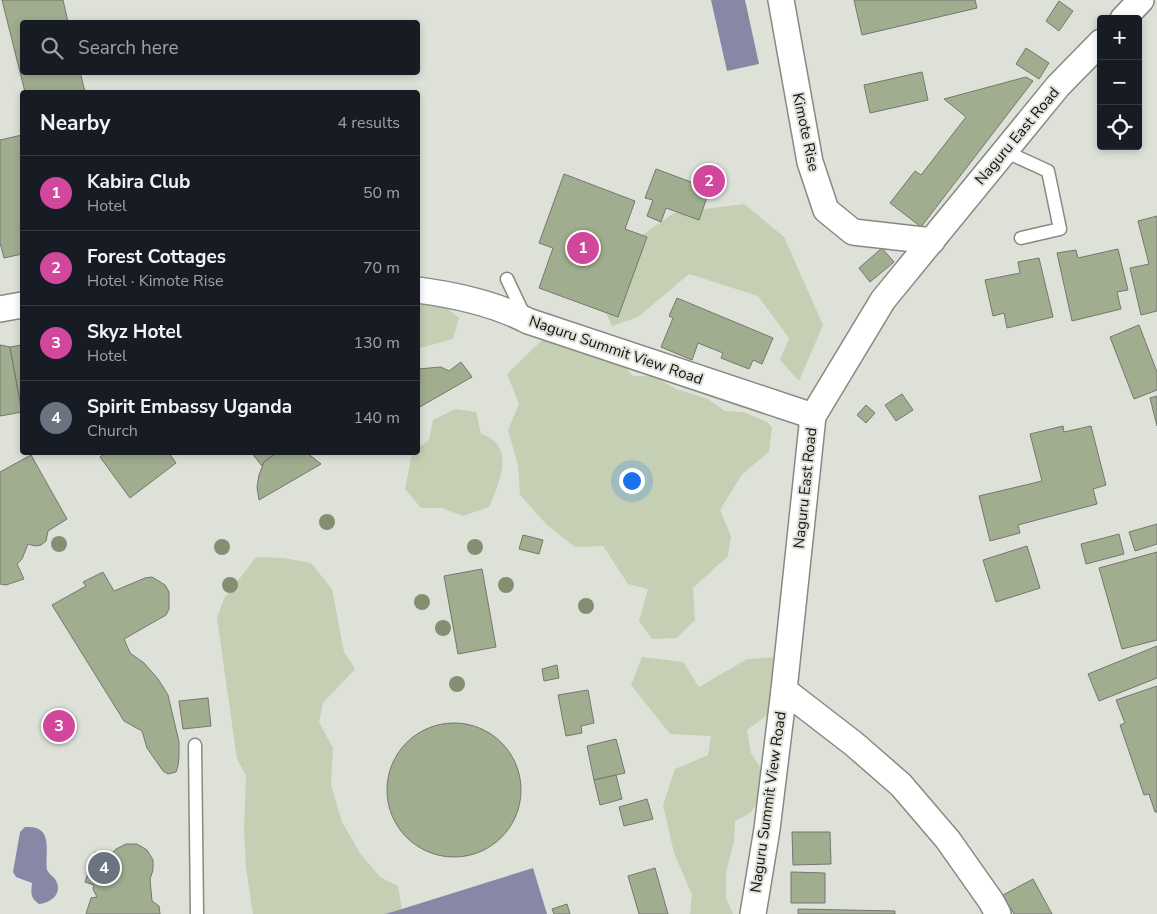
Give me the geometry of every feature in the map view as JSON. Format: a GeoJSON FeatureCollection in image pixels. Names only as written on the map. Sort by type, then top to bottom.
{"type":"FeatureCollection","features":[{"type":"Feature","properties":{"kind":"street","name":"Kimote Rise"},"geometry":{"type":"LineString","coordinates":[[781,0],[810,162],[826,210],[853,232],[932,241]]}},
{"type":"Feature","properties":{"kind":"street"},"geometry":{"type":"LineString","coordinates":[[1127,15],[1141,0]]}},
{"type":"Feature","properties":{"kind":"street","name":"Naguru East Road"},"geometry":{"type":"LineString","coordinates":[[784,690],[813,416],[883,300],[1058,86],[1097,46]]}},
{"type":"Feature","properties":{"kind":"street","name":"Naguru Summit View Road"},"geometry":{"type":"LineString","coordinates":[[420,290],[453,295],[511,312],[528,321],[813,416]]}},
{"type":"Feature","properties":{"kind":"street"},"geometry":{"type":"LineString","coordinates":[[784,690],[854,744],[901,785],[948,840],[991,900],[998,914]]}},
{"type":"Feature","properties":{"kind":"street","name":"Naguru Summit View Road"},"geometry":{"type":"LineString","coordinates":[[753,914],[767,829],[784,690]]}},
{"type":"Feature","properties":{"kind":"lane"},"geometry":{"type":"LineString","coordinates":[[1004,151],[1048,171],[1060,229],[1021,238]]}},
{"type":"Feature","properties":{"kind":"lane"},"geometry":{"type":"LineString","coordinates":[[508,279],[528,321]]}},
{"type":"Feature","properties":{"kind":"lane"},"geometry":{"type":"LineString","coordinates":[[195,745],[197,914]]}},
{"type":"Feature","properties":{"kind":"green space"},"geometry":{"type":"Polygon","coordinates":[[[744,204],[784,237],[823,325],[799,381],[780,360],[789,338],[758,296],[689,274],[638,317],[612,326],[598,295],[615,254],[674,213],[744,204]]]}},
{"type":"Feature","properties":{"kind":"green space"},"geometry":{"type":"Polygon","coordinates":[[[420,285],[459,318],[453,339],[420,348],[420,285]]]}},
{"type":"Feature","properties":{"kind":"green space"},"geometry":{"type":"Polygon","coordinates":[[[598,335],[633,376],[653,376],[676,389],[708,399],[725,411],[743,412],[767,422],[772,427],[769,452],[742,474],[720,510],[731,536],[728,556],[693,588],[695,620],[677,638],[652,639],[639,621],[648,589],[628,584],[603,546],[575,547],[547,525],[520,495],[518,465],[508,430],[519,404],[507,374],[541,341],[598,335]]]}},
{"type":"Feature","properties":{"kind":"green space"},"geometry":{"type":"Polygon","coordinates":[[[455,409],[476,412],[481,434],[492,439],[499,447],[502,456],[502,466],[497,487],[489,507],[463,516],[442,508],[421,508],[405,489],[412,455],[420,455],[420,447],[429,440],[433,420],[455,409]]]}},
{"type":"Feature","properties":{"kind":"green space"},"geometry":{"type":"Polygon","coordinates":[[[256,557],[284,558],[311,563],[332,589],[344,652],[355,669],[323,703],[319,722],[333,748],[331,785],[342,822],[360,853],[380,877],[398,886],[402,909],[385,914],[253,914],[246,867],[244,830],[246,775],[237,759],[217,618],[224,599],[256,557]]]}},
{"type":"Feature","properties":{"kind":"green space"},"geometry":{"type":"Polygon","coordinates":[[[642,657],[683,662],[699,687],[747,659],[779,657],[774,710],[747,730],[751,753],[765,775],[765,793],[750,813],[735,821],[734,842],[726,872],[726,898],[733,914],[690,914],[692,895],[674,853],[663,805],[675,769],[708,755],[711,736],[670,734],[631,685],[642,657]]]}},
{"type":"Feature","properties":{"kind":"water"},"geometry":{"type":"Polygon","coordinates":[[[711,0],[745,0],[759,64],[727,71],[711,0]]]}},
{"type":"Feature","properties":{"kind":"water"},"geometry":{"type":"Polygon","coordinates":[[[25,827],[34,827],[40,830],[46,840],[47,870],[55,879],[58,889],[55,896],[48,902],[39,904],[36,902],[31,892],[32,883],[16,877],[13,872],[20,832],[25,827]]]}},
{"type":"Feature","properties":{"kind":"water"},"geometry":{"type":"Polygon","coordinates":[[[533,868],[547,914],[385,914],[402,909],[533,868]]]}},
{"type":"Feature","properties":{"kind":"building"},"geometry":{"type":"Polygon","coordinates":[[[2,0],[63,0],[68,20],[20,20],[20,72],[2,0]]]}},
{"type":"Feature","properties":{"kind":"building"},"geometry":{"type":"Polygon","coordinates":[[[854,0],[975,0],[977,8],[862,35],[854,0]]]}},
{"type":"Feature","properties":{"kind":"building"},"geometry":{"type":"Polygon","coordinates":[[[1059,1],[1073,11],[1059,31],[1046,21],[1059,1]]]}},
{"type":"Feature","properties":{"kind":"building"},"geometry":{"type":"Polygon","coordinates":[[[1026,48],[1049,63],[1039,79],[1016,64],[1026,48]]]}},
{"type":"Feature","properties":{"kind":"building"},"geometry":{"type":"Polygon","coordinates":[[[922,72],[928,100],[870,113],[864,85],[922,72]]]}},
{"type":"Feature","properties":{"kind":"building"},"geometry":{"type":"Polygon","coordinates":[[[21,75],[81,75],[84,90],[24,90],[21,75]]]}},
{"type":"Feature","properties":{"kind":"building"},"geometry":{"type":"Polygon","coordinates":[[[1026,77],[1033,81],[921,227],[890,203],[915,171],[921,175],[966,117],[944,99],[1026,77]]]}},
{"type":"Feature","properties":{"kind":"building"},"geometry":{"type":"Polygon","coordinates":[[[20,135],[20,254],[4,258],[0,243],[0,140],[20,135]]]}},
{"type":"Feature","properties":{"kind":"building"},"geometry":{"type":"Polygon","coordinates":[[[656,169],[710,189],[699,220],[666,208],[661,222],[647,216],[653,200],[645,198],[656,169]]]}},
{"type":"Feature","properties":{"kind":"building"},"geometry":{"type":"Polygon","coordinates":[[[564,174],[635,201],[625,229],[647,237],[618,317],[539,288],[553,248],[539,243],[564,174]]]}},
{"type":"Feature","properties":{"kind":"building"},"geometry":{"type":"Polygon","coordinates":[[[1157,216],[1157,311],[1141,315],[1130,268],[1149,264],[1138,221],[1157,216]]]}},
{"type":"Feature","properties":{"kind":"building"},"geometry":{"type":"Polygon","coordinates":[[[882,248],[894,262],[870,282],[859,268],[882,248]]]}},
{"type":"Feature","properties":{"kind":"building"},"geometry":{"type":"Polygon","coordinates":[[[1118,249],[1128,290],[1117,292],[1121,309],[1072,321],[1057,253],[1076,250],[1078,258],[1118,249]]]}},
{"type":"Feature","properties":{"kind":"building"},"geometry":{"type":"Polygon","coordinates":[[[1039,258],[1053,317],[1007,328],[1004,313],[993,316],[985,280],[1020,273],[1018,262],[1039,258]]]}},
{"type":"Feature","properties":{"kind":"building"},"geometry":{"type":"Polygon","coordinates":[[[677,298],[773,338],[762,364],[753,360],[749,369],[721,358],[723,353],[698,343],[692,360],[661,347],[673,318],[669,316],[677,298]]]}},
{"type":"Feature","properties":{"kind":"building"},"geometry":{"type":"Polygon","coordinates":[[[1139,325],[1157,372],[1157,390],[1134,399],[1110,337],[1139,325]]]}},
{"type":"Feature","properties":{"kind":"building"},"geometry":{"type":"Polygon","coordinates":[[[0,345],[10,347],[20,401],[20,412],[0,416],[0,345]]]}},
{"type":"Feature","properties":{"kind":"building"},"geometry":{"type":"Polygon","coordinates":[[[20,345],[20,401],[10,347],[20,345]]]}},
{"type":"Feature","properties":{"kind":"building"},"geometry":{"type":"Polygon","coordinates":[[[461,362],[472,377],[420,407],[420,369],[441,367],[449,371],[461,362]]]}},
{"type":"Feature","properties":{"kind":"building"},"geometry":{"type":"Polygon","coordinates":[[[902,394],[913,410],[896,421],[885,405],[902,394]]]}},
{"type":"Feature","properties":{"kind":"building"},"geometry":{"type":"Polygon","coordinates":[[[1157,396],[1157,426],[1150,398],[1157,396]]]}},
{"type":"Feature","properties":{"kind":"building"},"geometry":{"type":"Polygon","coordinates":[[[866,405],[875,413],[866,423],[857,415],[866,405]]]}},
{"type":"Feature","properties":{"kind":"building"},"geometry":{"type":"Polygon","coordinates":[[[1063,426],[1064,432],[1091,426],[1106,485],[1093,489],[1097,504],[1018,525],[1020,533],[990,541],[979,496],[1042,481],[1030,434],[1063,426]]]}},
{"type":"Feature","properties":{"kind":"building"},"geometry":{"type":"Polygon","coordinates":[[[31,455],[67,519],[48,531],[46,541],[41,545],[28,544],[22,559],[17,564],[24,579],[6,585],[0,584],[0,472],[31,455]]]}},
{"type":"Feature","properties":{"kind":"building"},"geometry":{"type":"Polygon","coordinates":[[[102,455],[170,455],[176,463],[130,498],[100,457],[102,455]]]}},
{"type":"Feature","properties":{"kind":"building"},"geometry":{"type":"Polygon","coordinates":[[[253,455],[274,455],[264,462],[262,466],[253,455]]]}},
{"type":"Feature","properties":{"kind":"building"},"geometry":{"type":"Polygon","coordinates":[[[274,455],[310,455],[321,464],[259,500],[257,487],[264,462],[274,455]]]}},
{"type":"Feature","properties":{"kind":"building"},"geometry":{"type":"Polygon","coordinates":[[[1157,524],[1157,544],[1135,551],[1129,532],[1157,524]]]}},
{"type":"Feature","properties":{"kind":"building"},"geometry":{"type":"Polygon","coordinates":[[[1119,534],[1124,554],[1086,564],[1081,544],[1119,534]]]}},
{"type":"Feature","properties":{"kind":"building"},"geometry":{"type":"Polygon","coordinates":[[[523,535],[543,540],[539,554],[519,549],[523,535]]]}},
{"type":"Feature","properties":{"kind":"building"},"geometry":{"type":"Polygon","coordinates":[[[1027,546],[1040,588],[996,602],[983,560],[1027,546]]]}},
{"type":"Feature","properties":{"kind":"building"},"geometry":{"type":"Polygon","coordinates":[[[1157,552],[1157,640],[1122,649],[1099,568],[1157,552]]]}},
{"type":"Feature","properties":{"kind":"building"},"geometry":{"type":"Polygon","coordinates":[[[482,569],[496,647],[458,654],[444,576],[482,569]]]}},
{"type":"Feature","properties":{"kind":"building"},"geometry":{"type":"Polygon","coordinates":[[[103,572],[114,591],[152,577],[165,585],[169,592],[169,609],[166,615],[124,639],[130,653],[144,663],[158,679],[168,695],[179,742],[176,772],[168,774],[163,771],[147,748],[142,731],[124,721],[52,605],[86,586],[83,582],[103,572]]]}},
{"type":"Feature","properties":{"kind":"building"},"geometry":{"type":"Polygon","coordinates":[[[1157,646],[1157,678],[1099,701],[1088,674],[1157,646]]]}},
{"type":"Feature","properties":{"kind":"building"},"geometry":{"type":"Polygon","coordinates":[[[557,665],[559,678],[544,681],[542,669],[557,665]]]}},
{"type":"Feature","properties":{"kind":"building"},"geometry":{"type":"Polygon","coordinates":[[[1157,686],[1157,812],[1155,812],[1149,794],[1144,795],[1120,725],[1125,723],[1116,700],[1157,686]]]}},
{"type":"Feature","properties":{"kind":"building"},"geometry":{"type":"Polygon","coordinates":[[[588,690],[594,723],[581,726],[582,733],[566,736],[558,695],[588,690]]]}},
{"type":"Feature","properties":{"kind":"building"},"geometry":{"type":"Polygon","coordinates":[[[208,698],[211,726],[183,729],[179,701],[208,698]]]}},
{"type":"Feature","properties":{"kind":"building"},"geometry":{"type":"Polygon","coordinates":[[[454,723],[480,728],[501,743],[516,764],[521,790],[516,816],[501,837],[480,852],[454,857],[428,852],[407,837],[392,816],[387,790],[392,764],[407,743],[428,728],[454,723]]]}},
{"type":"Feature","properties":{"kind":"building"},"geometry":{"type":"Polygon","coordinates":[[[616,739],[625,773],[594,780],[587,746],[616,739]]]}},
{"type":"Feature","properties":{"kind":"building"},"geometry":{"type":"Polygon","coordinates":[[[616,775],[622,799],[600,805],[594,780],[616,775]]]}},
{"type":"Feature","properties":{"kind":"building"},"geometry":{"type":"Polygon","coordinates":[[[647,799],[653,819],[624,826],[619,807],[647,799]]]}},
{"type":"Feature","properties":{"kind":"building"},"geometry":{"type":"Polygon","coordinates":[[[792,832],[830,832],[831,864],[793,865],[792,832]]]}},
{"type":"Feature","properties":{"kind":"building"},"geometry":{"type":"Polygon","coordinates":[[[126,844],[137,844],[147,850],[153,860],[153,870],[150,879],[152,901],[159,906],[160,914],[86,914],[91,898],[97,897],[93,889],[94,885],[85,882],[95,852],[110,855],[116,849],[126,844]]]}},
{"type":"Feature","properties":{"kind":"building"},"geometry":{"type":"Polygon","coordinates":[[[655,868],[668,914],[639,914],[628,876],[655,868]]]}},
{"type":"Feature","properties":{"kind":"building"},"geometry":{"type":"Polygon","coordinates":[[[791,872],[825,873],[825,903],[791,903],[791,872]]]}},
{"type":"Feature","properties":{"kind":"building"},"geometry":{"type":"Polygon","coordinates":[[[1033,879],[1052,914],[1014,914],[1003,895],[1033,879]]]}},
{"type":"Feature","properties":{"kind":"building"},"geometry":{"type":"Polygon","coordinates":[[[567,904],[570,914],[554,914],[552,909],[567,904]]]}},
{"type":"Feature","properties":{"kind":"building"},"geometry":{"type":"Polygon","coordinates":[[[798,909],[895,911],[895,914],[798,914],[798,909]]]}},
{"type":"Feature","properties":{"kind":"place","name":"Forest Cottages"},"geometry":{"type":"Point","coordinates":[709,181]}},
{"type":"Feature","properties":{"kind":"place","name":"Kabira Club"},"geometry":{"type":"Point","coordinates":[583,248]}},
{"type":"Feature","properties":{"kind":"place","name":"Skyz Hotel"},"geometry":{"type":"Point","coordinates":[59,726]}},
{"type":"Feature","properties":{"kind":"place","name":"Spirit Embassy Uganda"},"geometry":{"type":"Point","coordinates":[104,868]}}]}
